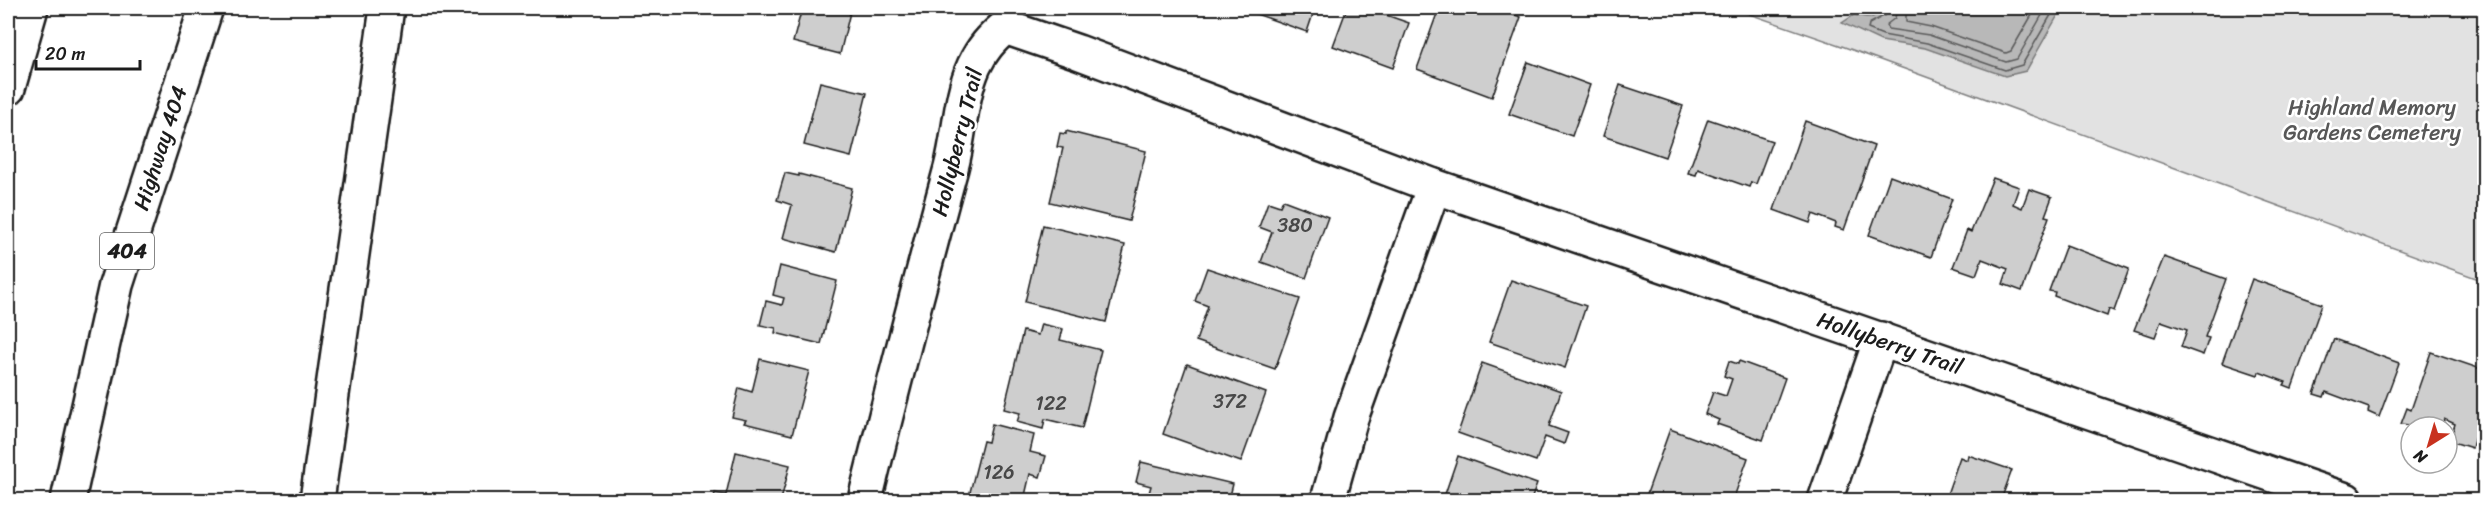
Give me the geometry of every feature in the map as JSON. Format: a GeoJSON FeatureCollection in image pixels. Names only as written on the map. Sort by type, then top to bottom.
{"type":"FeatureCollection","features":[{"type":"Feature","properties":{"kind":"main road"},"geometry":{"type":"LineString","coordinates":[[8,88],[31,8]]}},
{"type":"Feature","properties":{"kind":"main road","name":"Highway 404"},"geometry":{"type":"LineString","coordinates":[[69,501],[116,285],[206,8]]}},
{"type":"Feature","properties":{"kind":"main road"},"geometry":{"type":"LineString","coordinates":[[317,501],[387,8]]}},
{"type":"Feature","properties":{"kind":"main road","name":"Hollyberry Trail"},"geometry":{"type":"LineString","coordinates":[[865,501],[908,327],[957,148],[973,68],[985,45],[1005,27],[1078,52],[1434,186],[2346,501]]}},
{"type":"Feature","properties":{"kind":"main road"},"geometry":{"type":"LineString","coordinates":[[1328,501],[1351,418],[1434,186]]}},
{"type":"Feature","properties":{"kind":"main road"},"geometry":{"type":"LineString","coordinates":[[1825,501],[1881,339]]}},
{"type":"Feature","properties":{"kind":"green space","name":"Highland Memory Gardens Cemetery"},"geometry":{"type":"Polygon","coordinates":[[[1732,8],[2484,8],[2484,281],[1839,45],[1732,8]]]}},
{"type":"Feature","properties":{"kind":"water"},"geometry":{"type":"Polygon","coordinates":[[[1888,8],[2062,8],[2026,71],[2005,76],[1925,48],[1881,41],[1842,23],[1854,15],[1871,18],[1888,8]]]}},
{"type":"Feature","properties":{"kind":"building"},"geometry":{"type":"Polygon","coordinates":[[[802,8],[851,8],[840,54],[793,42],[802,8]]]}},
{"type":"Feature","properties":{"kind":"building"},"geometry":{"type":"Polygon","coordinates":[[[1246,8],[1315,8],[1307,32],[1245,10],[1246,8]]]}},
{"type":"Feature","properties":{"kind":"building"},"geometry":{"type":"Polygon","coordinates":[[[1347,8],[1366,8],[1409,23],[1393,68],[1333,46],[1347,8]]]}},
{"type":"Feature","properties":{"kind":"building"},"geometry":{"type":"Polygon","coordinates":[[[1439,8],[1495,8],[1521,17],[1492,97],[1417,69],[1439,8]]]}},
{"type":"Feature","properties":{"kind":"building"},"geometry":{"type":"Polygon","coordinates":[[[1528,62],[1590,85],[1572,136],[1509,114],[1528,62]]]}},
{"type":"Feature","properties":{"kind":"building"},"geometry":{"type":"Polygon","coordinates":[[[820,82],[867,93],[851,157],[804,145],[820,82]]]}},
{"type":"Feature","properties":{"kind":"building"},"geometry":{"type":"Polygon","coordinates":[[[1620,85],[1683,106],[1665,157],[1603,136],[1620,85]]]}},
{"type":"Feature","properties":{"kind":"building"},"geometry":{"type":"Polygon","coordinates":[[[1708,119],[1772,141],[1756,184],[1751,182],[1749,187],[1698,169],[1696,175],[1688,173],[1708,119]]]}},
{"type":"Feature","properties":{"kind":"building"},"geometry":{"type":"Polygon","coordinates":[[[1805,121],[1874,146],[1844,230],[1835,227],[1836,223],[1813,214],[1810,223],[1774,210],[1805,121]]]}},
{"type":"Feature","properties":{"kind":"building"},"geometry":{"type":"Polygon","coordinates":[[[1066,131],[1146,151],[1129,221],[1050,202],[1063,148],[1057,147],[1060,133],[1066,134],[1066,131]]]}},
{"type":"Feature","properties":{"kind":"building"},"geometry":{"type":"Polygon","coordinates":[[[785,173],[799,176],[799,174],[852,188],[836,252],[783,238],[792,205],[777,200],[785,173]]]}},
{"type":"Feature","properties":{"kind":"building"},"geometry":{"type":"Polygon","coordinates":[[[1890,176],[1952,199],[1931,257],[1869,235],[1890,176]]]}},
{"type":"Feature","properties":{"kind":"building"},"geometry":{"type":"Polygon","coordinates":[[[1993,178],[2019,187],[2013,204],[2022,208],[2029,189],[2052,197],[2045,216],[2049,217],[2022,291],[2003,284],[2008,269],[1982,259],[1976,275],[1953,267],[1967,230],[1971,232],[1993,178]]]}},
{"type":"Feature","properties":{"kind":"building"},"geometry":{"type":"Polygon","coordinates":[[[1283,200],[1328,217],[1306,278],[1261,262],[1272,232],[1259,227],[1268,202],[1280,206],[1283,200]]]}},
{"type":"Feature","properties":{"kind":"building"},"geometry":{"type":"Polygon","coordinates":[[[1043,225],[1125,245],[1106,322],[1025,302],[1043,225]]]}},
{"type":"Feature","properties":{"kind":"building"},"geometry":{"type":"Polygon","coordinates":[[[2066,245],[2129,269],[2114,311],[2109,309],[2107,316],[2054,296],[2055,292],[2049,291],[2066,245]]]}},
{"type":"Feature","properties":{"kind":"building"},"geometry":{"type":"Polygon","coordinates":[[[2164,257],[2226,279],[2205,337],[2209,338],[2203,355],[2181,347],[2187,330],[2161,321],[2155,337],[2134,330],[2164,257]]]}},
{"type":"Feature","properties":{"kind":"building"},"geometry":{"type":"Polygon","coordinates":[[[780,266],[837,281],[821,344],[775,333],[776,328],[760,325],[766,301],[782,305],[784,298],[773,295],[780,266]]]}},
{"type":"Feature","properties":{"kind":"building"},"geometry":{"type":"Polygon","coordinates":[[[1207,268],[1300,299],[1275,369],[1196,341],[1208,306],[1195,301],[1207,268]]]}},
{"type":"Feature","properties":{"kind":"building"},"geometry":{"type":"Polygon","coordinates":[[[2252,279],[2322,304],[2292,388],[2284,385],[2286,382],[2259,372],[2258,375],[2222,363],[2252,279]]]}},
{"type":"Feature","properties":{"kind":"building"},"geometry":{"type":"Polygon","coordinates":[[[1511,280],[1586,306],[1565,368],[1489,342],[1511,280]]]}},
{"type":"Feature","properties":{"kind":"building"},"geometry":{"type":"Polygon","coordinates":[[[1041,324],[1063,329],[1060,340],[1101,350],[1082,428],[1045,419],[1043,429],[1017,422],[1020,413],[1004,409],[1023,331],[1038,335],[1041,324]]]}},
{"type":"Feature","properties":{"kind":"building"},"geometry":{"type":"Polygon","coordinates":[[[2334,339],[2399,363],[2379,417],[2368,412],[2369,408],[2326,392],[2324,397],[2314,394],[2334,339]]]}},
{"type":"Feature","properties":{"kind":"building"},"geometry":{"type":"Polygon","coordinates":[[[2431,352],[2484,370],[2484,402],[2472,448],[2459,444],[2459,415],[2404,415],[2407,408],[2411,410],[2431,352]]]}},
{"type":"Feature","properties":{"kind":"building"},"geometry":{"type":"Polygon","coordinates":[[[760,359],[809,371],[792,435],[744,423],[746,420],[732,417],[739,388],[752,392],[760,359]]]}},
{"type":"Feature","properties":{"kind":"building"},"geometry":{"type":"Polygon","coordinates":[[[1729,361],[1738,364],[1739,361],[1785,378],[1763,440],[1717,424],[1719,420],[1705,414],[1713,392],[1726,396],[1732,379],[1724,376],[1729,361]]]}},
{"type":"Feature","properties":{"kind":"building"},"geometry":{"type":"Polygon","coordinates":[[[1482,363],[1561,391],[1549,426],[1568,433],[1564,444],[1545,437],[1536,461],[1458,433],[1482,363]]]}},
{"type":"Feature","properties":{"kind":"building"},"geometry":{"type":"Polygon","coordinates":[[[1187,364],[1266,393],[1241,462],[1163,434],[1187,364]]]}},
{"type":"Feature","properties":{"kind":"building"},"geometry":{"type":"Polygon","coordinates":[[[992,424],[1034,435],[1030,452],[1046,456],[1040,477],[1030,474],[1024,500],[968,500],[983,441],[988,442],[992,424]]]}},
{"type":"Feature","properties":{"kind":"building"},"geometry":{"type":"Polygon","coordinates":[[[1670,429],[1748,458],[1733,500],[1645,499],[1670,429]]]}},
{"type":"Feature","properties":{"kind":"building"},"geometry":{"type":"Polygon","coordinates":[[[736,452],[790,465],[781,500],[713,500],[715,493],[726,495],[736,452]]]}},
{"type":"Feature","properties":{"kind":"building"},"geometry":{"type":"Polygon","coordinates":[[[1968,455],[2012,470],[2001,500],[1945,500],[1960,457],[1967,460],[1968,455]]]}},
{"type":"Feature","properties":{"kind":"building"},"geometry":{"type":"Polygon","coordinates":[[[1458,456],[1537,484],[1531,500],[1443,500],[1458,456]]]}},
{"type":"Feature","properties":{"kind":"building"},"geometry":{"type":"Polygon","coordinates":[[[1141,462],[1233,484],[1229,500],[1147,500],[1151,486],[1136,482],[1141,462]]]}}]}
